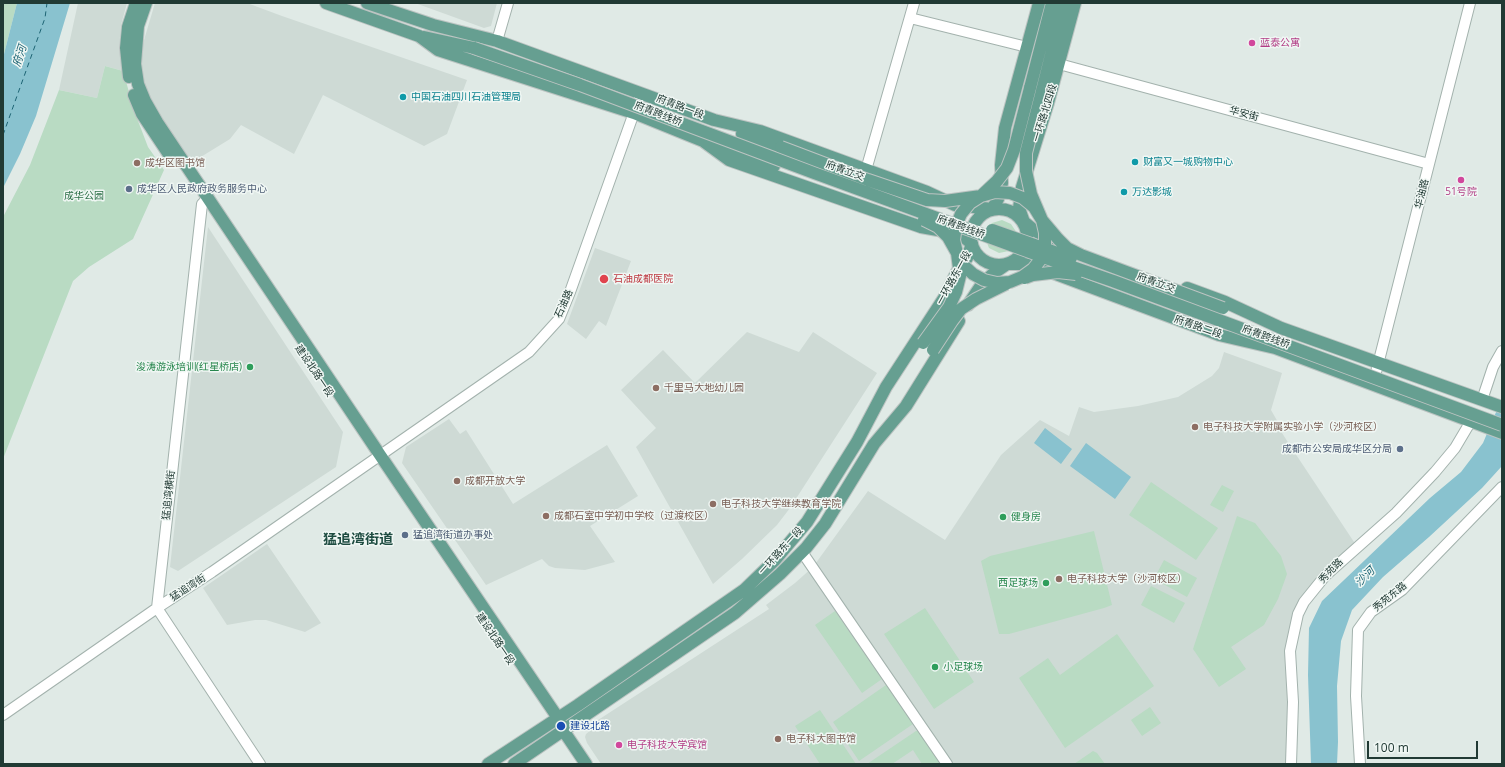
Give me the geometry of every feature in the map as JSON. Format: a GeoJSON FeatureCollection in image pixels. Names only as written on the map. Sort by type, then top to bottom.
{"type":"FeatureCollection","features":[{"type":"Feature","properties":{"kind":"main road","name":"建设北路一段"},"geometry":{"type":"LineString","coordinates":[[136,3],[128,26],[126,48],[127,70],[133,93],[151,130],[205,201]]}},
{"type":"Feature","properties":{"kind":"main road","name":"建设北路一段"},"geometry":{"type":"LineString","coordinates":[[146,3],[138,26],[135,64],[138,84],[145,102],[205,201],[555,720],[560,732]]}},
{"type":"Feature","properties":{"kind":"main road"},"geometry":{"type":"LineString","coordinates":[[326,3],[419,36],[438,50],[634,113],[703,141],[729,160],[921,227],[960,234],[972,244]]}},
{"type":"Feature","properties":{"kind":"main road","name":"府青路一段"},"geometry":{"type":"LineString","coordinates":[[367,3],[433,25],[497,41],[714,120],[760,131],[927,192],[955,205],[992,209]]}},
{"type":"Feature","properties":{"kind":"main road"},"geometry":{"type":"LineString","coordinates":[[992,209],[998,198],[1002,184],[1001,165],[1005,128],[1039,3]]}},
{"type":"Feature","properties":{"kind":"main road","name":"府青立交"},"geometry":{"type":"LineString","coordinates":[[703,141],[918,218],[938,228],[948,237],[963,265],[973,274],[984,280],[997,283],[1010,282],[1022,278],[1033,269],[1041,258],[1045,246],[1045,233],[1042,220],[1031,194],[1026,171],[1026,153],[1052,3]]}},
{"type":"Feature","properties":{"kind":"main road","name":"府青立交"},"geometry":{"type":"LineString","coordinates":[[857,442],[928,346],[949,307],[956,292],[960,276],[954,240],[956,226],[961,214],[970,203],[981,196],[997,181],[1007,168],[1036,90],[1064,3]]}},
{"type":"Feature","properties":{"kind":"main road","name":"一环路北四段"},"geometry":{"type":"LineString","coordinates":[[1024,222],[1019,208],[1022,187],[1059,64],[1075,3]]}},
{"type":"Feature","properties":{"kind":"main road","name":"府青跨线桥"},"geometry":{"type":"LineString","coordinates":[[433,25],[475,45],[580,85],[1048,259],[1113,281],[1502,425]]}},
{"type":"Feature","properties":{"kind":"main road","name":"府青跨线桥"},"geometry":{"type":"LineString","coordinates":[[419,36],[475,45],[887,191],[1502,416]]}},
{"type":"Feature","properties":{"kind":"main road","name":"府青立交"},"geometry":{"type":"LineString","coordinates":[[714,120],[734,131],[927,200],[945,201],[981,196],[995,192],[1010,193],[1023,198],[1034,207],[1042,220],[1067,248],[1081,255],[1281,328]]}},
{"type":"Feature","properties":{"kind":"main road"},"geometry":{"type":"LineString","coordinates":[[1024,222],[1028,239],[1026,247],[1018,258],[1007,264],[998,265],[981,259],[975,252],[971,235],[977,218],[984,212],[992,209],[1001,208],[1010,210],[1018,215],[1035,231],[1056,241],[1225,302],[1281,328],[1493,404]]}},
{"type":"Feature","properties":{"kind":"main road","name":"一环路东一段"},"geometry":{"type":"LineString","coordinates":[[488,764],[593,695],[744,590],[774,561],[807,522],[857,442],[886,387],[944,298],[957,272],[967,258],[972,244]]}},
{"type":"Feature","properties":{"kind":"main road","name":"一环路东一段"},"geometry":{"type":"LineString","coordinates":[[514,764],[735,613],[771,583],[802,552],[825,524],[874,444],[906,406],[982,284],[1007,264]]}},
{"type":"Feature","properties":{"kind":"main road","name":"府青路二段"},"geometry":{"type":"LineString","coordinates":[[1007,264],[1025,264],[1042,269],[1219,335],[1275,348],[1502,433]]}},
{"type":"Feature","properties":{"kind":"main road"},"geometry":{"type":"LineString","coordinates":[[874,444],[928,346],[952,321],[961,309],[976,299],[1010,282],[1034,275],[1058,272],[1079,275],[1275,348]]}},
{"type":"Feature","properties":{"kind":"main road"},"geometry":{"type":"LineString","coordinates":[[593,695],[600,706]]}},
{"type":"Feature","properties":{"kind":"main road"},"geometry":{"type":"LineString","coordinates":[[560,732],[576,764]]}},
{"type":"Feature","properties":{"kind":"main road"},"geometry":{"type":"LineString","coordinates":[[560,732],[586,764]]}},
{"type":"Feature","properties":{"kind":"street"},"geometry":{"type":"LineString","coordinates":[[497,41],[508,3]]}},
{"type":"Feature","properties":{"kind":"street"},"geometry":{"type":"LineString","coordinates":[[866,170],[914,3]]}},
{"type":"Feature","properties":{"kind":"street","name":"华油路"},"geometry":{"type":"LineString","coordinates":[[1373,384],[1470,3]]}},
{"type":"Feature","properties":{"kind":"street"},"geometry":{"type":"LineString","coordinates":[[910,18],[1027,47]]}},
{"type":"Feature","properties":{"kind":"street","name":"华安街"},"geometry":{"type":"LineString","coordinates":[[1059,64],[1429,164]]}},
{"type":"Feature","properties":{"kind":"street","name":"石油路"},"geometry":{"type":"LineString","coordinates":[[377,458],[519,360],[540,340],[558,319],[570,292],[641,93]]}},
{"type":"Feature","properties":{"kind":"street","name":"猛追湾横街"},"geometry":{"type":"LineString","coordinates":[[157,608],[205,201]]}},
{"type":"Feature","properties":{"kind":"street"},"geometry":{"type":"LineString","coordinates":[[1493,404],[1493,367],[1502,351]]}},
{"type":"Feature","properties":{"kind":"street","name":"秀苑路"},"geometry":{"type":"LineString","coordinates":[[1291,764],[1293,702],[1290,650],[1298,614],[1304,602],[1325,576],[1396,513],[1435,472],[1456,448],[1471,421]]}},
{"type":"Feature","properties":{"kind":"street","name":"猛追湾街"},"geometry":{"type":"LineString","coordinates":[[3,715],[377,458]]}},
{"type":"Feature","properties":{"kind":"street","name":"秀苑东路"},"geometry":{"type":"LineString","coordinates":[[1360,764],[1356,696],[1358,630],[1371,612],[1402,590],[1502,487]]}},
{"type":"Feature","properties":{"kind":"street"},"geometry":{"type":"LineString","coordinates":[[802,552],[947,764]]}},
{"type":"Feature","properties":{"kind":"street"},"geometry":{"type":"LineString","coordinates":[[157,608],[260,764]]}},
{"type":"Feature","properties":{"kind":"shaded area"},"geometry":{"type":"Polygon","coordinates":[[[78,3],[127,3],[121,25],[119,48],[123,71],[105,66],[97,98],[59,90],[78,3]]]}},
{"type":"Feature","properties":{"kind":"shaded area"},"geometry":{"type":"Polygon","coordinates":[[[155,3],[247,3],[467,80],[447,134],[424,146],[323,95],[294,154],[241,125],[230,139],[191,163],[151,102],[142,80],[139,57],[155,3]]]}},
{"type":"Feature","properties":{"kind":"shaded area"},"geometry":{"type":"Polygon","coordinates":[[[415,3],[497,3],[491,26],[484,28],[415,3]]]}},
{"type":"Feature","properties":{"kind":"shaded area"},"geometry":{"type":"Polygon","coordinates":[[[208,227],[343,432],[336,467],[178,571],[170,567],[208,227]]]}},
{"type":"Feature","properties":{"kind":"shaded area","name":"石油成都医院"},"geometry":{"type":"Polygon","coordinates":[[[595,248],[631,261],[606,326],[599,321],[586,339],[567,324],[595,248]]]}},
{"type":"Feature","properties":{"kind":"shaded area"},"geometry":{"type":"Polygon","coordinates":[[[747,332],[799,352],[813,332],[877,373],[790,508],[777,525],[742,559],[713,584],[636,447],[656,428],[621,390],[663,350],[695,383],[747,332]]]}},
{"type":"Feature","properties":{"kind":"shaded area","name":"电子科技大学（沙河校区）"},"geometry":{"type":"Polygon","coordinates":[[[1224,352],[1282,373],[1271,410],[1279,424],[1277,425],[1356,545],[1293,619],[1288,764],[601,764],[587,743],[585,737],[586,734],[597,725],[595,722],[769,609],[766,605],[813,567],[868,491],[945,540],[1001,455],[1040,420],[1069,436],[1079,407],[1094,412],[1138,406],[1178,397],[1212,376],[1219,368],[1224,352]]]}},
{"type":"Feature","properties":{"kind":"shaded area","name":"成都石室中学初中学校（过渡校区）"},"geometry":{"type":"Polygon","coordinates":[[[449,419],[460,434],[466,430],[513,504],[607,445],[638,496],[590,526],[615,562],[585,570],[555,568],[549,566],[542,559],[486,585],[402,463],[406,447],[449,419]]]}},
{"type":"Feature","properties":{"kind":"shaded area"},"geometry":{"type":"Polygon","coordinates":[[[267,544],[321,623],[305,632],[266,620],[255,620],[227,625],[203,588],[267,544]]]}},
{"type":"Feature","properties":{"kind":"green space"},"geometry":{"type":"Polygon","coordinates":[[[3,3],[17,3],[3,58],[3,3]]]}},
{"type":"Feature","properties":{"kind":"green space","name":"成华公园"},"geometry":{"type":"Polygon","coordinates":[[[105,66],[123,71],[135,113],[148,147],[164,170],[133,239],[89,267],[73,281],[3,459],[3,217],[30,165],[59,90],[97,98],[105,66]]]}},
{"type":"Feature","properties":{"kind":"green space"},"geometry":{"type":"Polygon","coordinates":[[[1002,220],[1011,224],[1017,233],[1009,251],[999,253],[989,248],[985,238],[988,227],[992,223],[1002,220]]]}},
{"type":"Feature","properties":{"kind":"green space"},"geometry":{"type":"Polygon","coordinates":[[[1151,482],[1218,528],[1196,560],[1129,515],[1151,482]]]}},
{"type":"Feature","properties":{"kind":"green space"},"geometry":{"type":"Polygon","coordinates":[[[1222,485],[1234,491],[1223,512],[1210,505],[1222,485]]]}},
{"type":"Feature","properties":{"kind":"green space"},"geometry":{"type":"Polygon","coordinates":[[[1237,516],[1255,523],[1281,556],[1287,574],[1278,599],[1264,625],[1231,647],[1246,669],[1219,687],[1193,649],[1237,516]]]}},
{"type":"Feature","properties":{"kind":"green space","name":"西足球场"},"geometry":{"type":"Polygon","coordinates":[[[1094,531],[1112,605],[1009,634],[999,634],[981,561],[990,556],[1094,531]]]}},
{"type":"Feature","properties":{"kind":"green space"},"geometry":{"type":"Polygon","coordinates":[[[1164,560],[1197,578],[1187,597],[1154,579],[1164,560]]]}},
{"type":"Feature","properties":{"kind":"green space"},"geometry":{"type":"Polygon","coordinates":[[[1151,586],[1185,603],[1174,623],[1141,605],[1151,586]]]}},
{"type":"Feature","properties":{"kind":"green space"},"geometry":{"type":"Polygon","coordinates":[[[925,608],[974,682],[934,709],[884,634],[925,608]]]}},
{"type":"Feature","properties":{"kind":"green space"},"geometry":{"type":"Polygon","coordinates":[[[835,611],[882,679],[862,693],[815,625],[835,611]]]}},
{"type":"Feature","properties":{"kind":"green space"},"geometry":{"type":"Polygon","coordinates":[[[1117,634],[1154,686],[1065,748],[1019,678],[1048,658],[1060,675],[1117,634]]]}},
{"type":"Feature","properties":{"kind":"green space"},"geometry":{"type":"Polygon","coordinates":[[[886,685],[913,724],[859,761],[833,722],[886,685]]]}},
{"type":"Feature","properties":{"kind":"green space"},"geometry":{"type":"Polygon","coordinates":[[[1150,707],[1161,723],[1142,736],[1131,720],[1150,707]]]}},
{"type":"Feature","properties":{"kind":"green space"},"geometry":{"type":"Polygon","coordinates":[[[820,710],[856,764],[820,764],[795,726],[820,710]]]}},
{"type":"Feature","properties":{"kind":"green space"},"geometry":{"type":"Polygon","coordinates":[[[916,731],[919,731],[944,764],[922,764],[913,750],[892,764],[867,764],[916,731]]]}},
{"type":"Feature","properties":{"kind":"green space"},"geometry":{"type":"Polygon","coordinates":[[[1093,751],[1097,753],[1105,764],[1074,764],[1093,751]]]}},
{"type":"Feature","properties":{"kind":"water","name":"府河"},"geometry":{"type":"Polygon","coordinates":[[[17,3],[70,3],[36,116],[20,154],[3,188],[3,58],[17,3]]]}},
{"type":"Feature","properties":{"kind":"water","name":"沙河"},"geometry":{"type":"Polygon","coordinates":[[[1502,398],[1502,466],[1482,488],[1383,577],[1352,610],[1341,641],[1337,686],[1337,764],[1311,764],[1308,675],[1309,628],[1322,601],[1430,498],[1461,472],[1483,443],[1502,398]]]}},
{"type":"Feature","properties":{"kind":"water"},"geometry":{"type":"Polygon","coordinates":[[[1045,428],[1072,449],[1061,464],[1034,443],[1045,428]]]}},
{"type":"Feature","properties":{"kind":"water"},"geometry":{"type":"Polygon","coordinates":[[[1086,443],[1131,477],[1115,499],[1070,466],[1086,443]]]}},
{"type":"Feature","properties":{"kind":"ferry route"},"geometry":{"type":"LineString","coordinates":[[3,135],[45,18],[47,3]]}},
{"type":"Feature","properties":{"kind":"place","name":"蓝泰公寓"},"geometry":{"type":"Point","coordinates":[1252,43]}},
{"type":"Feature","properties":{"kind":"place","name":"中国石油四川石油管理局"},"geometry":{"type":"Point","coordinates":[403,97]}},
{"type":"Feature","properties":{"kind":"place","name":"财富又一城购物中心"},"geometry":{"type":"Point","coordinates":[1135,162]}},
{"type":"Feature","properties":{"kind":"place","name":"成华区图书馆"},"geometry":{"type":"Point","coordinates":[137,163]}},
{"type":"Feature","properties":{"kind":"place","name":"51号院"},"geometry":{"type":"Point","coordinates":[1461,180]}},
{"type":"Feature","properties":{"kind":"place","name":"成华区人民政府政务服务中心"},"geometry":{"type":"Point","coordinates":[129,189]}},
{"type":"Feature","properties":{"kind":"place","name":"万达影城"},"geometry":{"type":"Point","coordinates":[1124,192]}},
{"type":"Feature","properties":{"kind":"place","name":"石油成都医院"},"geometry":{"type":"Point","coordinates":[604,279]}},
{"type":"Feature","properties":{"kind":"place","name":"浚涛游泳培训(红星桥店)"},"geometry":{"type":"Point","coordinates":[250,367]}},
{"type":"Feature","properties":{"kind":"place","name":"千里马大地幼儿园"},"geometry":{"type":"Point","coordinates":[656,388]}},
{"type":"Feature","properties":{"kind":"place","name":"电子科技大学附属实验小学（沙河校区）"},"geometry":{"type":"Point","coordinates":[1195,427]}},
{"type":"Feature","properties":{"kind":"place","name":"成都市公安局成华区分局"},"geometry":{"type":"Point","coordinates":[1400,449]}},
{"type":"Feature","properties":{"kind":"place","name":"成都开放大学"},"geometry":{"type":"Point","coordinates":[457,481]}},
{"type":"Feature","properties":{"kind":"place","name":"电子科技大学继续教育学院"},"geometry":{"type":"Point","coordinates":[713,504]}},
{"type":"Feature","properties":{"kind":"place","name":"成都石室中学初中学校（过渡校区）"},"geometry":{"type":"Point","coordinates":[546,516]}},
{"type":"Feature","properties":{"kind":"place","name":"健身房"},"geometry":{"type":"Point","coordinates":[1003,517]}},
{"type":"Feature","properties":{"kind":"place","name":"猛追湾街道办事处"},"geometry":{"type":"Point","coordinates":[405,535]}},
{"type":"Feature","properties":{"kind":"place","name":"电子科技大学（沙河校区）"},"geometry":{"type":"Point","coordinates":[1059,579]}},
{"type":"Feature","properties":{"kind":"place","name":"西足球场"},"geometry":{"type":"Point","coordinates":[1046,583]}},
{"type":"Feature","properties":{"kind":"place","name":"小足球场"},"geometry":{"type":"Point","coordinates":[935,667]}},
{"type":"Feature","properties":{"kind":"place","name":"建设北路"},"geometry":{"type":"Point","coordinates":[561,726]}},
{"type":"Feature","properties":{"kind":"place","name":"电子科大图书馆"},"geometry":{"type":"Point","coordinates":[778,739]}},
{"type":"Feature","properties":{"kind":"place","name":"电子科技大学宾馆"},"geometry":{"type":"Point","coordinates":[619,745]}},
{"type":"Feature","properties":{"kind":"district","name":"猛追湾街道"},"geometry":{"type":"Point","coordinates":[358,540]}}]}
